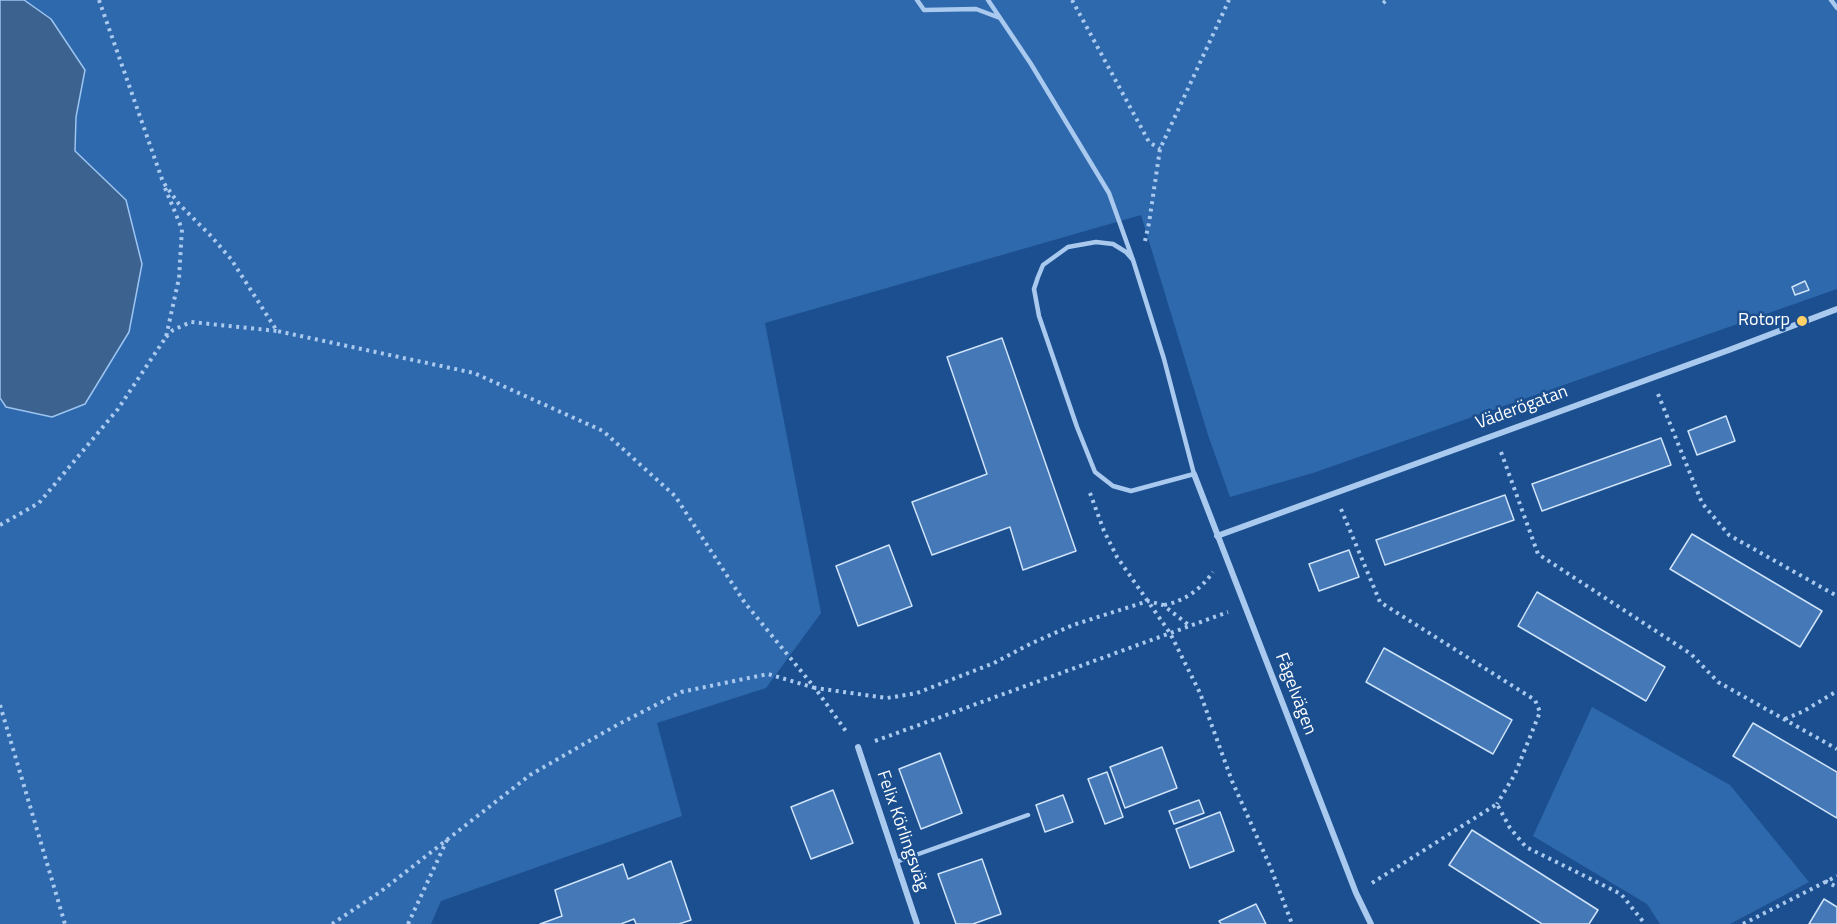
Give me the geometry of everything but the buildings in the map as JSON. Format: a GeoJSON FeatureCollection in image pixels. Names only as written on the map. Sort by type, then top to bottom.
{"type":"FeatureCollection","features":[{"type":"Feature","properties":{"kind":"street","name":"Väderögatan"},"geometry":{"type":"LineString","coordinates":[[1216,536],[1837,309]]}},
{"type":"Feature","properties":{"kind":"street","name":"Fågelvägen"},"geometry":{"type":"LineString","coordinates":[[1194,474],[1216,536],[1356,892],[1371,924]]}},
{"type":"Feature","properties":{"kind":"street","name":"Felix Körlingsväg"},"geometry":{"type":"LineString","coordinates":[[858,747],[917,924]]}},
{"type":"Feature","properties":{"kind":"lane"},"geometry":{"type":"LineString","coordinates":[[917,0],[924,10],[976,9],[1000,18]]}},
{"type":"Feature","properties":{"kind":"lane"},"geometry":{"type":"LineString","coordinates":[[988,0],[1031,64],[1110,193],[1133,260],[1164,359],[1194,474],[1131,491],[1113,486],[1095,472],[1039,316],[1034,289],[1043,265],[1068,247],[1096,242],[1113,244],[1126,252],[1133,260]]}},
{"type":"Feature","properties":{"kind":"lane"},"geometry":{"type":"LineString","coordinates":[[1832,0],[1837,8]]}},
{"type":"Feature","properties":{"kind":"lane"},"geometry":{"type":"LineString","coordinates":[[896,861],[1028,815]]}},
{"type":"Feature","properties":{"kind":"path"},"geometry":{"type":"LineString","coordinates":[[99,0],[163,182],[182,229],[179,278],[166,338]]}},
{"type":"Feature","properties":{"kind":"path"},"geometry":{"type":"LineString","coordinates":[[1072,0],[1149,142],[1160,149]]}},
{"type":"Feature","properties":{"kind":"path"},"geometry":{"type":"LineString","coordinates":[[1133,260],[1143,249],[1160,149],[1229,0]]}},
{"type":"Feature","properties":{"kind":"path"},"geometry":{"type":"LineString","coordinates":[[163,182],[179,204],[231,259],[277,331]]}},
{"type":"Feature","properties":{"kind":"path"},"geometry":{"type":"LineString","coordinates":[[0,525],[39,503],[118,409],[166,338],[173,330],[191,322],[277,331],[474,373],[603,431],[675,496],[745,603],[814,688],[858,747],[1244,606]]}},
{"type":"Feature","properties":{"kind":"path"},"geometry":{"type":"LineString","coordinates":[[1651,377],[1702,504],[1722,528],[1729,536],[1837,596]]}},
{"type":"Feature","properties":{"kind":"path"},"geometry":{"type":"LineString","coordinates":[[1495,434],[1538,554],[1691,654],[1718,682],[1837,749]]}},
{"type":"Feature","properties":{"kind":"path"},"geometry":{"type":"LineString","coordinates":[[1090,493],[1104,531],[1117,557],[1170,633],[1200,693],[1232,781],[1270,866],[1292,924]]}},
{"type":"Feature","properties":{"kind":"path"},"geometry":{"type":"LineString","coordinates":[[1340,505],[1380,602],[1535,700],[1540,712],[1515,774],[1497,804],[1371,883]]}},
{"type":"Feature","properties":{"kind":"path"},"geometry":{"type":"LineString","coordinates":[[1163,605],[1176,603],[1192,593],[1206,581],[1224,556]]}},
{"type":"Feature","properties":{"kind":"path"},"geometry":{"type":"LineString","coordinates":[[332,924],[380,892],[530,775],[617,725],[681,692],[768,674],[814,688],[887,698],[917,693],[994,663],[1072,625],[1148,601],[1163,605],[1190,626]]}},
{"type":"Feature","properties":{"kind":"path"},"geometry":{"type":"LineString","coordinates":[[1784,719],[1804,711],[1837,691]]}},
{"type":"Feature","properties":{"kind":"path"},"geometry":{"type":"LineString","coordinates":[[0,705],[65,924]]}},
{"type":"Feature","properties":{"kind":"path"},"geometry":{"type":"LineString","coordinates":[[1497,804],[1510,828],[1526,847],[1621,894],[1645,924]]}},
{"type":"Feature","properties":{"kind":"path"},"geometry":{"type":"LineString","coordinates":[[408,924],[447,840]]}},
{"type":"Feature","properties":{"kind":"path"},"geometry":{"type":"LineString","coordinates":[[1743,924],[1837,876]]}},
{"type":"Feature","properties":{"kind":"path"},"geometry":{"type":"LineString","coordinates":[[1824,881],[1837,887]]}},
{"type":"Feature","properties":{"kind":"shaded area"},"geometry":{"type":"Polygon","coordinates":[[[0,0],[1837,0],[1837,289],[1313,473],[1230,497],[1208,435],[1141,215],[765,323],[821,613],[766,688],[657,723],[682,816],[441,901],[431,924],[0,924],[0,0]]]}},
{"type":"Feature","properties":{"kind":"shaded area"},"geometry":{"type":"Polygon","coordinates":[[[0,0],[24,0],[51,19],[85,70],[76,117],[75,151],[126,200],[142,264],[129,332],[85,404],[52,417],[6,407],[0,398],[0,0]]]}},
{"type":"Feature","properties":{"kind":"shaded area"},"geometry":{"type":"Polygon","coordinates":[[[1592,707],[1730,785],[1809,882],[1730,924],[1660,924],[1647,904],[1533,836],[1592,707]]]}},
{"type":"Feature","properties":{"kind":"place","name":"Rotorp"},"geometry":{"type":"Point","coordinates":[1802,321]}}]}
